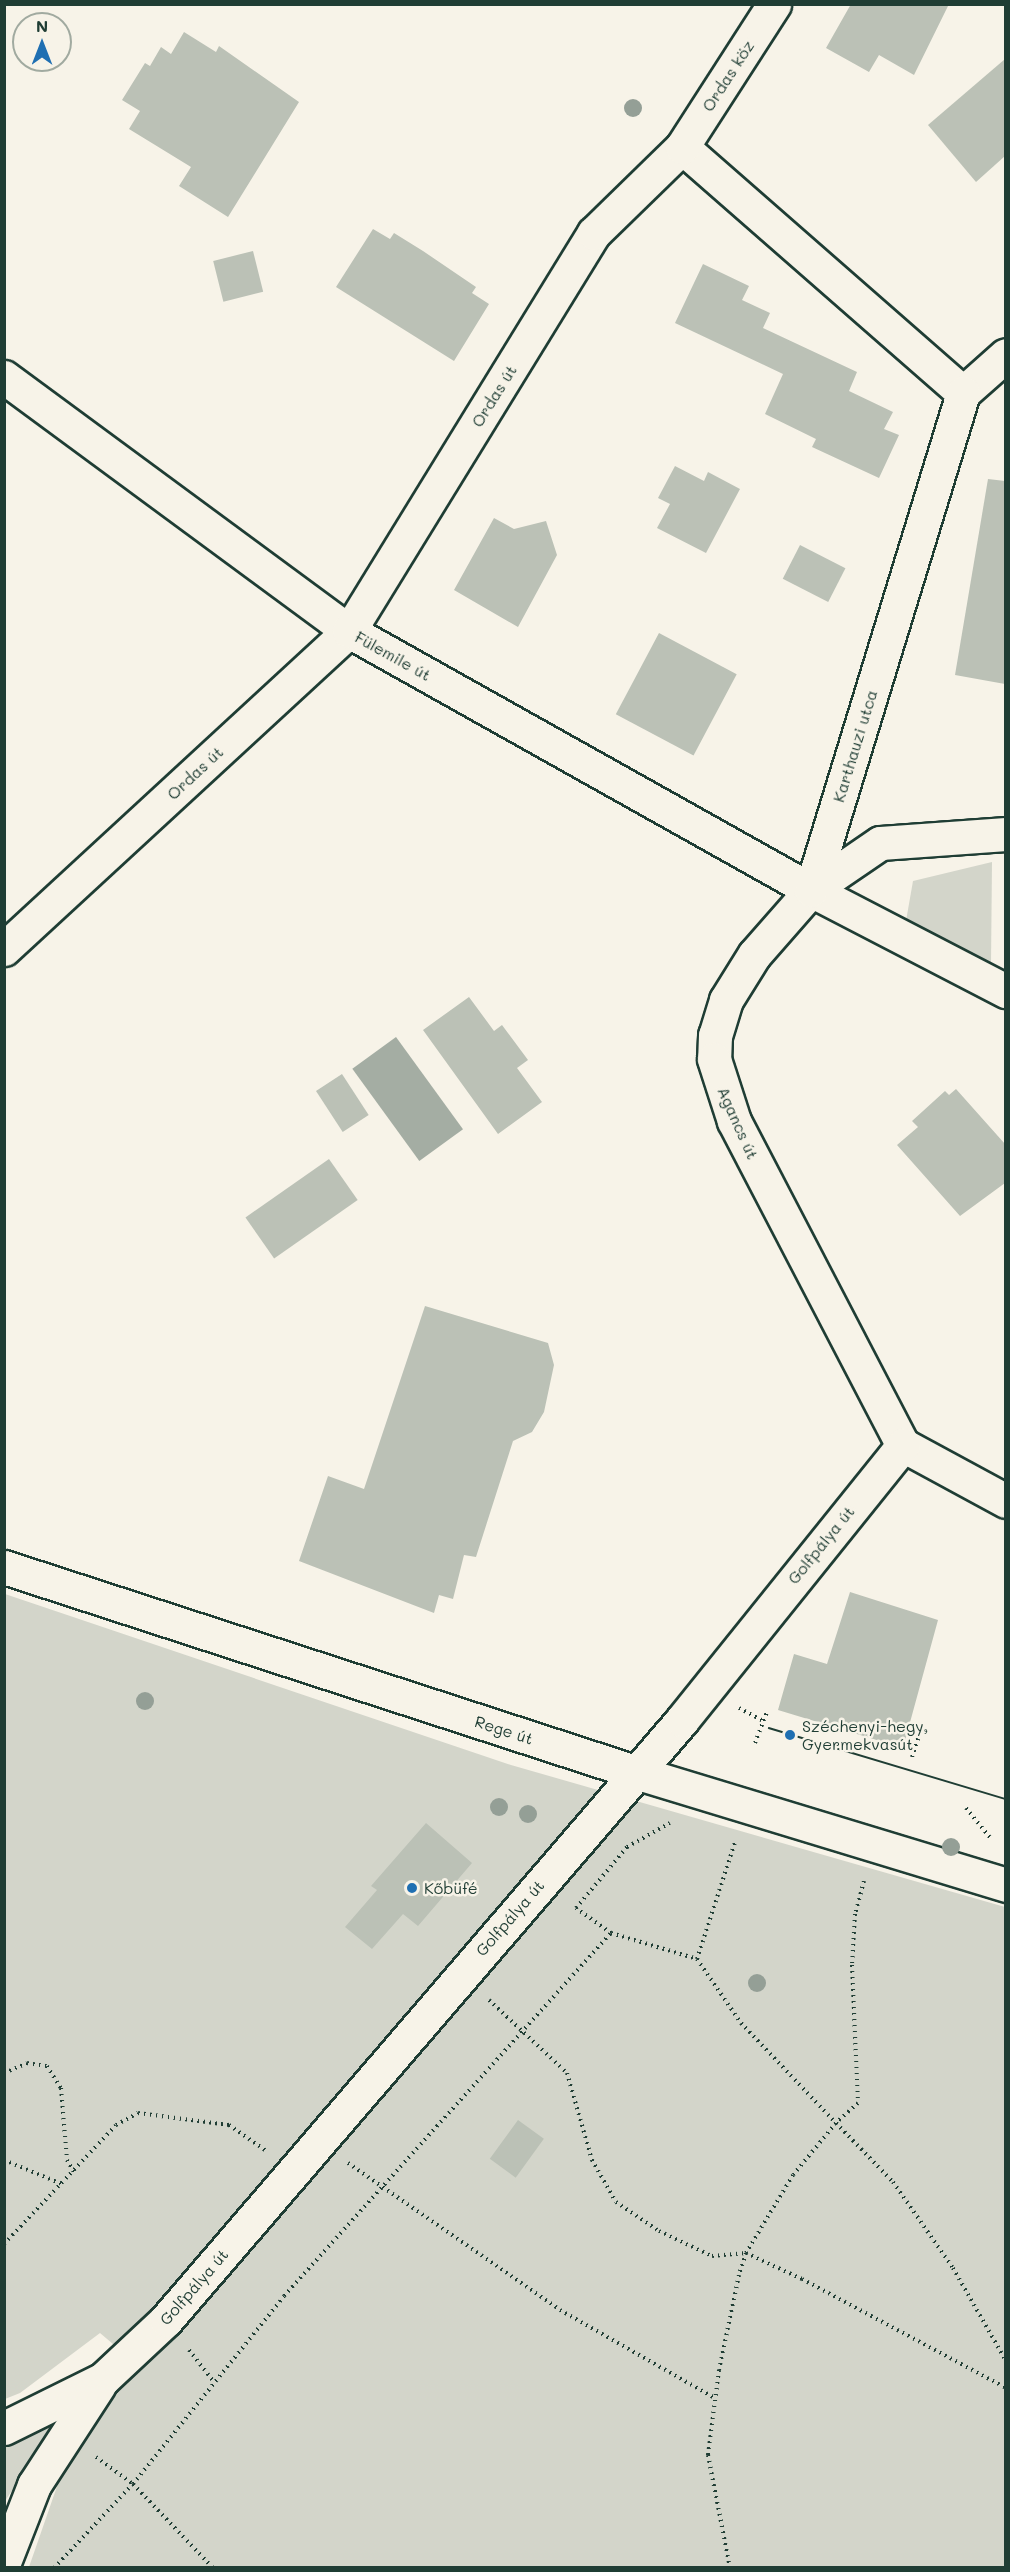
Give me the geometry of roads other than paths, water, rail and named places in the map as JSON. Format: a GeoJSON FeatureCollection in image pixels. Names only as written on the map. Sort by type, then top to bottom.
{"type":"FeatureCollection","features":[{"type":"Feature","properties":{"kind":"street","name":"Ordas köz"},"geometry":{"type":"LineString","coordinates":[[682,147],[774,4]]}},
{"type":"Feature","properties":{"kind":"street"},"geometry":{"type":"LineString","coordinates":[[682,147],[963,393],[1005,355]]}},
{"type":"Feature","properties":{"kind":"street","name":"Ordas út"},"geometry":{"type":"LineString","coordinates":[[4,949],[349,631],[594,233],[682,147]]}},
{"type":"Feature","properties":{"kind":"street","name":"Fülemile út"},"geometry":{"type":"LineString","coordinates":[[4,377],[349,631],[811,890]]}},
{"type":"Feature","properties":{"kind":"street","name":"Karthauzi utca"},"geometry":{"type":"LineString","coordinates":[[811,890],[963,393]]}},
{"type":"Feature","properties":{"kind":"street","name":"Agancs út"},"geometry":{"type":"LineString","coordinates":[[903,1445],[734,1121],[714,1059],[715,1035],[726,1000],[754,955],[811,890],[880,843],[1005,834]]}},
{"type":"Feature","properties":{"kind":"street"},"geometry":{"type":"LineString","coordinates":[[811,890],[1005,991]]}},
{"type":"Feature","properties":{"kind":"street"},"geometry":{"type":"LineString","coordinates":[[903,1445],[1005,1501]]}},
{"type":"Feature","properties":{"kind":"street","name":"Golfpálya út"},"geometry":{"type":"LineString","coordinates":[[4,2562],[34,2485],[63,2437],[103,2379],[166,2320],[462,1975],[635,1772],[903,1445]]}},
{"type":"Feature","properties":{"kind":"street","name":"Rege út"},"geometry":{"type":"LineString","coordinates":[[4,1566],[715,1798],[1005,1885]]}},
{"type":"Feature","properties":{"kind":"street","name":"Golfpálya út"},"geometry":{"type":"LineString","coordinates":[[4,2428],[103,2379]]}},
{"type":"Feature","properties":{"kind":"tram line"},"geometry":{"type":"LineString","coordinates":[[769,1728],[1006,1799]]}},
{"type":"Feature","properties":{"kind":"place","name":"Széchenyi-hegy, Gyermekvasút"},"geometry":{"type":"Point","coordinates":[790,1735]}},
{"type":"Feature","properties":{"kind":"place","name":"Kőbüfé"},"geometry":{"type":"Point","coordinates":[412,1888]}}]}
